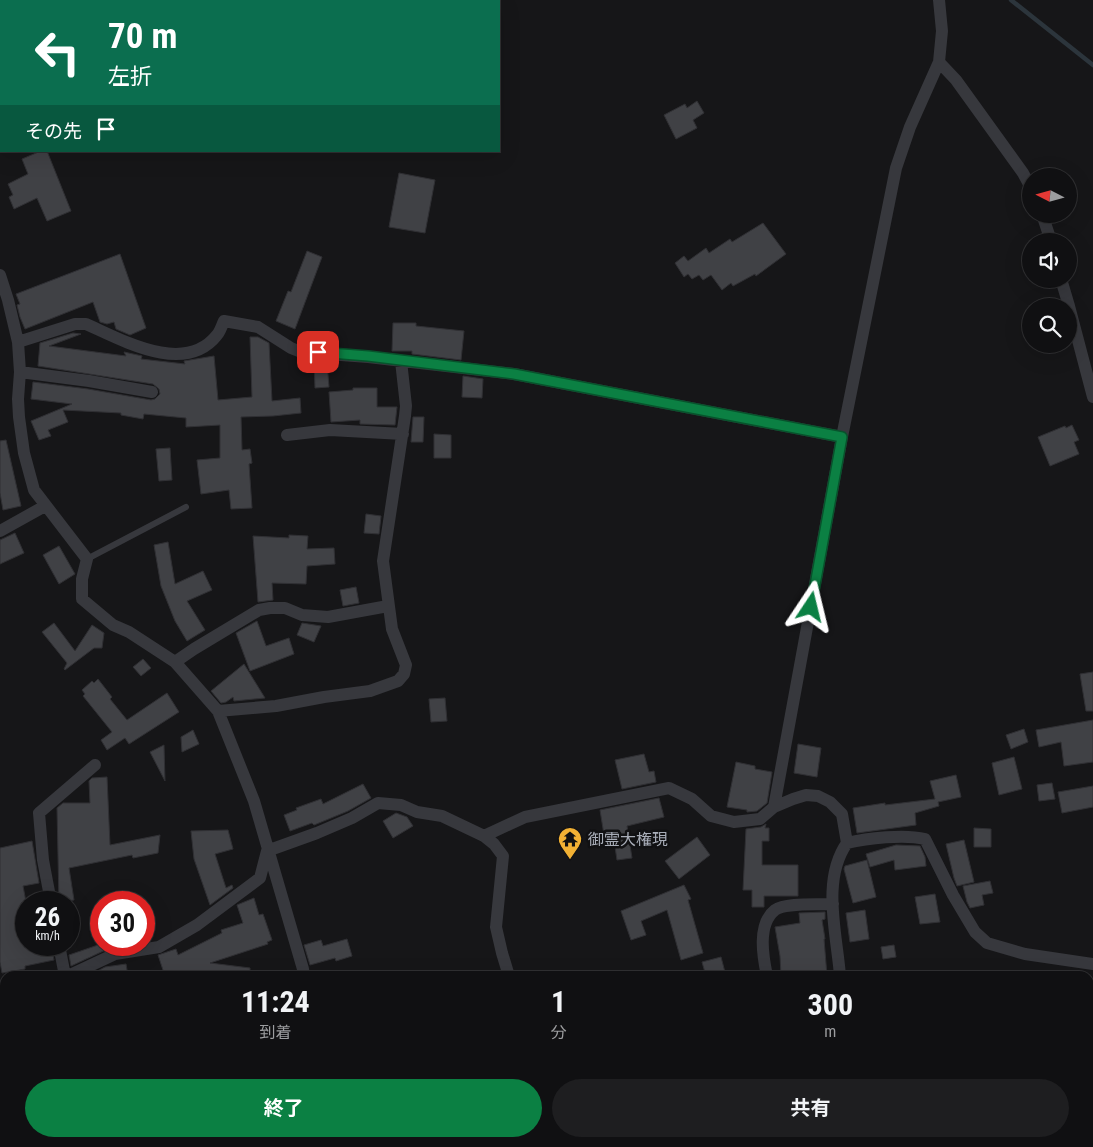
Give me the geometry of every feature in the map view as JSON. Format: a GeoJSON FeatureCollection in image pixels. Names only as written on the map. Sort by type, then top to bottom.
{"type":"FeatureCollection","features":[{"type":"Feature","properties":{"kind":"street"},"geometry":{"type":"LineString","coordinates":[[774,807],[842,437],[896,168],[910,127],[939,62],[942,31],[939,0]]}},
{"type":"Feature","properties":{"kind":"street"},"geometry":{"type":"LineString","coordinates":[[939,62],[956,80],[1022,173]]}},
{"type":"Feature","properties":{"kind":"street"},"geometry":{"type":"LineString","coordinates":[[0,276],[18,342],[20,372],[18,399],[24,453],[34,490],[87,559],[82,579],[82,599],[113,625],[129,632],[175,662],[218,711],[254,801],[303,971]]}},
{"type":"Feature","properties":{"kind":"street"},"geometry":{"type":"LineString","coordinates":[[18,342],[75,324],[86,324],[152,352],[177,354],[195,351],[206,346],[218,334],[224,321],[258,327],[291,348],[301,352],[335,353],[514,374],[842,437]]}},
{"type":"Feature","properties":{"kind":"street"},"geometry":{"type":"LineString","coordinates":[[1077,336],[1093,397]]}},
{"type":"Feature","properties":{"kind":"street"},"geometry":{"type":"LineString","coordinates":[[218,711],[276,706],[370,691],[398,681],[404,674],[406,665],[392,629],[383,561],[406,406],[401,361]]}},
{"type":"Feature","properties":{"kind":"street"},"geometry":{"type":"LineString","coordinates":[[20,372],[152,392]]}},
{"type":"Feature","properties":{"kind":"street"},"geometry":{"type":"LineString","coordinates":[[287,435],[330,430],[402,434]]}},
{"type":"Feature","properties":{"kind":"street"},"geometry":{"type":"LineString","coordinates":[[0,531],[45,506]]}},
{"type":"Feature","properties":{"kind":"street"},"geometry":{"type":"LineString","coordinates":[[175,662],[259,610],[285,608],[302,615],[328,616],[388,606]]}},
{"type":"Feature","properties":{"kind":"street"},"geometry":{"type":"LineString","coordinates":[[49,891],[43,860],[39,813],[95,765]]}},
{"type":"Feature","properties":{"kind":"street"},"geometry":{"type":"LineString","coordinates":[[484,836],[525,817],[668,788],[692,799],[711,816],[734,822],[760,819],[774,807],[806,795],[818,796],[830,802],[842,814],[847,843]]}},
{"type":"Feature","properties":{"kind":"street"},"geometry":{"type":"LineString","coordinates":[[267,851],[316,834],[352,818],[378,803],[401,805],[417,812],[442,816],[484,836],[494,844],[503,856],[496,928],[507,971]]}},
{"type":"Feature","properties":{"kind":"street"},"geometry":{"type":"LineString","coordinates":[[840,971],[833,904],[834,873],[841,852],[847,843],[858,840],[915,836],[925,839],[953,895],[976,932],[987,943],[1025,954],[1093,964]]}},
{"type":"Feature","properties":{"kind":"street"},"geometry":{"type":"LineString","coordinates":[[78,971],[116,954],[159,946],[197,925],[260,878],[267,851]]}},
{"type":"Feature","properties":{"kind":"street"},"geometry":{"type":"LineString","coordinates":[[766,971],[762,951],[766,921],[776,909],[791,905],[833,904]]}},
{"type":"Feature","properties":{"kind":"street"},"geometry":{"type":"LineString","coordinates":[[62,956],[66,971]]}},
{"type":"Feature","properties":{"kind":"lane"},"geometry":{"type":"LineString","coordinates":[[87,559],[186,507]]}},
{"type":"Feature","properties":{"kind":"building"},"geometry":{"type":"Polygon","coordinates":[[[697,101],[704,113],[693,120],[697,128],[676,139],[664,115],[685,104],[687,108],[697,101]]]}},
{"type":"Feature","properties":{"kind":"building"},"geometry":{"type":"Polygon","coordinates":[[[39,152],[47,152],[71,211],[47,221],[37,198],[14,209],[9,197],[13,195],[8,184],[28,174],[22,159],[39,152]]]}},
{"type":"Feature","properties":{"kind":"building"},"geometry":{"type":"Polygon","coordinates":[[[399,173],[435,180],[425,233],[389,227],[399,173]]]}},
{"type":"Feature","properties":{"kind":"building"},"geometry":{"type":"Polygon","coordinates":[[[763,223],[786,254],[756,276],[755,274],[733,286],[731,283],[722,290],[711,275],[703,280],[699,275],[692,279],[688,274],[684,277],[675,263],[684,256],[688,261],[706,248],[709,253],[730,239],[732,242],[763,223]]]}},
{"type":"Feature","properties":{"kind":"building"},"geometry":{"type":"Polygon","coordinates":[[[307,251],[322,257],[295,329],[276,321],[288,291],[291,292],[307,251]]]}},
{"type":"Feature","properties":{"kind":"building"},"geometry":{"type":"Polygon","coordinates":[[[120,254],[146,328],[130,335],[116,329],[114,322],[107,324],[100,322],[93,302],[25,329],[20,317],[17,305],[20,304],[16,294],[120,254]]]}},
{"type":"Feature","properties":{"kind":"building"},"geometry":{"type":"Polygon","coordinates":[[[393,323],[416,323],[416,326],[464,331],[461,360],[412,354],[412,351],[392,351],[393,323]]]}},
{"type":"Feature","properties":{"kind":"building"},"geometry":{"type":"Polygon","coordinates":[[[73,333],[81,334],[49,346],[126,356],[124,352],[142,356],[141,359],[185,364],[184,361],[214,356],[218,400],[252,397],[250,337],[258,337],[269,343],[272,401],[300,398],[301,413],[241,417],[242,450],[250,449],[252,463],[249,464],[252,508],[231,509],[229,490],[201,494],[197,460],[220,458],[220,425],[186,427],[186,418],[144,414],[143,419],[121,415],[121,413],[63,410],[68,422],[48,430],[51,436],[39,440],[31,421],[72,404],[31,399],[33,382],[151,400],[160,394],[159,389],[153,384],[38,366],[40,343],[73,333]]]}},
{"type":"Feature","properties":{"kind":"building"},"geometry":{"type":"Polygon","coordinates":[[[314,361],[327,362],[329,387],[315,388],[314,361]]]}},
{"type":"Feature","properties":{"kind":"building"},"geometry":{"type":"Polygon","coordinates":[[[463,376],[483,379],[482,398],[462,397],[463,376]]]}},
{"type":"Feature","properties":{"kind":"building"},"geometry":{"type":"Polygon","coordinates":[[[353,388],[377,388],[377,407],[397,407],[395,425],[360,424],[360,420],[331,422],[329,392],[353,390],[353,388]]]}},
{"type":"Feature","properties":{"kind":"building"},"geometry":{"type":"Polygon","coordinates":[[[413,417],[424,417],[423,442],[411,442],[413,417]]]}},
{"type":"Feature","properties":{"kind":"building"},"geometry":{"type":"Polygon","coordinates":[[[1072,425],[1079,440],[1074,442],[1079,454],[1050,466],[1038,437],[1072,425]]]}},
{"type":"Feature","properties":{"kind":"building"},"geometry":{"type":"Polygon","coordinates":[[[434,434],[451,435],[451,458],[434,458],[434,434]]]}},
{"type":"Feature","properties":{"kind":"building"},"geometry":{"type":"Polygon","coordinates":[[[6,440],[21,506],[3,510],[0,493],[0,441],[6,440]]]}},
{"type":"Feature","properties":{"kind":"building"},"geometry":{"type":"Polygon","coordinates":[[[170,448],[172,480],[159,481],[156,449],[170,448]]]}},
{"type":"Feature","properties":{"kind":"building"},"geometry":{"type":"Polygon","coordinates":[[[366,514],[381,516],[379,534],[364,533],[366,514]]]}},
{"type":"Feature","properties":{"kind":"building"},"geometry":{"type":"Polygon","coordinates":[[[15,533],[24,553],[0,564],[0,540],[15,533]]]}},
{"type":"Feature","properties":{"kind":"building"},"geometry":{"type":"Polygon","coordinates":[[[289,535],[308,536],[307,549],[334,548],[335,564],[307,566],[306,584],[272,583],[273,600],[258,602],[253,536],[289,538],[289,535]]]}},
{"type":"Feature","properties":{"kind":"building"},"geometry":{"type":"Polygon","coordinates":[[[168,542],[175,584],[203,571],[212,590],[187,601],[205,630],[187,641],[175,621],[161,586],[154,545],[168,542]]]}},
{"type":"Feature","properties":{"kind":"building"},"geometry":{"type":"Polygon","coordinates":[[[59,546],[75,574],[59,584],[43,555],[59,546]]]}},
{"type":"Feature","properties":{"kind":"building"},"geometry":{"type":"Polygon","coordinates":[[[356,587],[359,603],[343,606],[340,590],[356,587]]]}},
{"type":"Feature","properties":{"kind":"building"},"geometry":{"type":"Polygon","coordinates":[[[257,621],[266,646],[289,638],[294,654],[250,671],[236,633],[257,621]]]}},
{"type":"Feature","properties":{"kind":"building"},"geometry":{"type":"Polygon","coordinates":[[[54,623],[75,651],[92,625],[104,633],[102,648],[94,648],[65,670],[67,663],[42,632],[54,623]]]}},
{"type":"Feature","properties":{"kind":"building"},"geometry":{"type":"Polygon","coordinates":[[[302,623],[321,626],[314,642],[297,635],[302,623]]]}},
{"type":"Feature","properties":{"kind":"building"},"geometry":{"type":"Polygon","coordinates":[[[143,659],[151,668],[141,676],[133,667],[143,659]]]}},
{"type":"Feature","properties":{"kind":"building"},"geometry":{"type":"Polygon","coordinates":[[[244,664],[265,698],[234,701],[233,697],[221,703],[211,691],[244,664]]]}},
{"type":"Feature","properties":{"kind":"building"},"geometry":{"type":"Polygon","coordinates":[[[1093,672],[1093,711],[1086,711],[1080,674],[1093,672]]]}},
{"type":"Feature","properties":{"kind":"building"},"geometry":{"type":"Polygon","coordinates":[[[98,679],[112,697],[110,699],[127,720],[167,693],[179,712],[129,744],[125,738],[107,750],[101,740],[112,732],[83,696],[85,694],[82,690],[92,681],[94,683],[98,679]]]}},
{"type":"Feature","properties":{"kind":"building"},"geometry":{"type":"Polygon","coordinates":[[[445,698],[447,721],[431,722],[429,699],[445,698]]]}},
{"type":"Feature","properties":{"kind":"building"},"geometry":{"type":"Polygon","coordinates":[[[1093,720],[1093,762],[1064,766],[1061,742],[1039,747],[1036,730],[1093,720]]]}},
{"type":"Feature","properties":{"kind":"building"},"geometry":{"type":"Polygon","coordinates":[[[1024,729],[1028,742],[1011,749],[1006,735],[1024,729]]]}},
{"type":"Feature","properties":{"kind":"building"},"geometry":{"type":"Polygon","coordinates":[[[193,730],[199,744],[182,752],[181,737],[193,730]]]}},
{"type":"Feature","properties":{"kind":"building"},"geometry":{"type":"Polygon","coordinates":[[[798,744],[821,748],[817,777],[794,773],[798,744]]]}},
{"type":"Feature","properties":{"kind":"building"},"geometry":{"type":"Polygon","coordinates":[[[164,745],[165,781],[150,752],[164,745]]]}},
{"type":"Feature","properties":{"kind":"building"},"geometry":{"type":"Polygon","coordinates":[[[644,754],[649,772],[654,771],[656,782],[622,789],[615,760],[644,754]]]}},
{"type":"Feature","properties":{"kind":"building"},"geometry":{"type":"Polygon","coordinates":[[[1014,757],[1022,789],[999,795],[992,763],[1014,757]]]}},
{"type":"Feature","properties":{"kind":"building"},"geometry":{"type":"Polygon","coordinates":[[[736,762],[755,766],[755,769],[772,772],[767,803],[757,811],[747,812],[747,810],[727,807],[736,762]]]}},
{"type":"Feature","properties":{"kind":"building"},"geometry":{"type":"Polygon","coordinates":[[[956,775],[961,797],[938,802],[939,806],[915,813],[916,825],[857,833],[853,808],[935,799],[930,781],[956,775]]]}},
{"type":"Feature","properties":{"kind":"building"},"geometry":{"type":"Polygon","coordinates":[[[107,777],[110,845],[160,835],[158,853],[133,858],[132,855],[69,868],[73,891],[59,891],[57,808],[63,803],[90,803],[89,781],[92,778],[107,777]]]}},
{"type":"Feature","properties":{"kind":"building"},"geometry":{"type":"Polygon","coordinates":[[[1052,783],[1055,799],[1039,801],[1037,785],[1052,783]]]}},
{"type":"Feature","properties":{"kind":"building"},"geometry":{"type":"Polygon","coordinates":[[[363,784],[371,798],[348,811],[314,825],[312,823],[290,831],[284,815],[297,810],[296,808],[321,799],[323,804],[363,784]]]}},
{"type":"Feature","properties":{"kind":"building"},"geometry":{"type":"Polygon","coordinates":[[[1093,786],[1093,807],[1062,813],[1058,792],[1093,786]]]}},
{"type":"Feature","properties":{"kind":"building"},"geometry":{"type":"Polygon","coordinates":[[[659,798],[664,817],[627,826],[632,858],[617,860],[614,840],[605,841],[600,810],[659,798]]]}},
{"type":"Feature","properties":{"kind":"building"},"geometry":{"type":"Polygon","coordinates":[[[396,813],[407,817],[413,826],[393,838],[383,821],[396,813]]]}},
{"type":"Feature","properties":{"kind":"building"},"geometry":{"type":"Polygon","coordinates":[[[766,824],[765,828],[769,828],[769,841],[762,841],[762,865],[798,865],[798,896],[764,896],[764,907],[752,907],[752,890],[743,890],[746,829],[761,827],[766,824]]]}},
{"type":"Feature","properties":{"kind":"building"},"geometry":{"type":"Polygon","coordinates":[[[974,828],[991,829],[991,847],[974,847],[974,828]]]}},
{"type":"Feature","properties":{"kind":"building"},"geometry":{"type":"Polygon","coordinates":[[[228,830],[233,849],[215,854],[226,888],[232,885],[233,888],[210,905],[194,859],[191,831],[228,830]]]}},
{"type":"Feature","properties":{"kind":"building"},"geometry":{"type":"Polygon","coordinates":[[[697,837],[710,855],[679,879],[665,861],[697,837]]]}},
{"type":"Feature","properties":{"kind":"building"},"geometry":{"type":"Polygon","coordinates":[[[964,840],[974,882],[957,886],[946,844],[964,840]]]}},
{"type":"Feature","properties":{"kind":"building"},"geometry":{"type":"Polygon","coordinates":[[[32,841],[39,883],[23,886],[24,891],[15,891],[15,956],[53,956],[54,960],[25,966],[25,969],[14,971],[2,971],[0,962],[0,848],[32,841]]]}},
{"type":"Feature","properties":{"kind":"building"},"geometry":{"type":"Polygon","coordinates":[[[896,845],[920,846],[925,857],[926,866],[895,870],[894,860],[870,867],[866,854],[896,845]]]}},
{"type":"Feature","properties":{"kind":"building"},"geometry":{"type":"Polygon","coordinates":[[[867,860],[876,897],[853,903],[844,869],[845,866],[867,860]]]}},
{"type":"Feature","properties":{"kind":"building"},"geometry":{"type":"Polygon","coordinates":[[[990,881],[993,893],[982,895],[984,905],[970,908],[963,886],[990,881]]]}},
{"type":"Feature","properties":{"kind":"building"},"geometry":{"type":"Polygon","coordinates":[[[684,885],[691,899],[688,900],[703,953],[681,960],[667,910],[641,921],[646,935],[631,940],[621,911],[684,885]]]}},
{"type":"Feature","properties":{"kind":"building"},"geometry":{"type":"Polygon","coordinates":[[[935,894],[940,922],[920,924],[915,897],[935,894]]]}},
{"type":"Feature","properties":{"kind":"building"},"geometry":{"type":"Polygon","coordinates":[[[254,898],[259,915],[263,914],[272,940],[267,942],[268,944],[210,963],[250,968],[250,971],[163,971],[158,955],[176,949],[178,955],[222,933],[221,930],[243,923],[237,905],[254,898]]]}},
{"type":"Feature","properties":{"kind":"building"},"geometry":{"type":"Polygon","coordinates":[[[865,910],[869,939],[850,942],[846,913],[865,910]]]}},
{"type":"Feature","properties":{"kind":"building"},"geometry":{"type":"Polygon","coordinates":[[[825,912],[825,919],[822,920],[827,971],[781,971],[775,927],[800,923],[799,913],[825,912]]]}},
{"type":"Feature","properties":{"kind":"building"},"geometry":{"type":"Polygon","coordinates":[[[347,939],[352,956],[336,961],[335,958],[310,965],[304,945],[321,940],[323,946],[347,939]]]}},
{"type":"Feature","properties":{"kind":"building"},"geometry":{"type":"Polygon","coordinates":[[[894,945],[896,957],[883,959],[881,947],[894,945]]]}},
{"type":"Feature","properties":{"kind":"building"},"geometry":{"type":"Polygon","coordinates":[[[90,948],[90,956],[93,956],[71,966],[69,956],[80,956],[80,951],[90,948]]]}},
{"type":"Feature","properties":{"kind":"building"},"geometry":{"type":"Polygon","coordinates":[[[721,957],[725,971],[705,971],[702,962],[721,957]]]}},
{"type":"Feature","properties":{"kind":"building"},"geometry":{"type":"Polygon","coordinates":[[[126,964],[127,971],[98,971],[105,967],[126,964]]]}},
{"type":"Feature","properties":{"kind":"waterway"},"geometry":{"type":"LineString","coordinates":[[1011,0],[1093,65]]}},
{"type":"Feature","properties":{"kind":"place","name":"御霊大権現"},"geometry":{"type":"Point","coordinates":[570,860]}},
{"type":"Feature","properties":{"kind":"route"},"geometry":{"type":"LineString","coordinates":[[318,352],[368,356],[514,374],[842,437],[811,607]]}}]}
